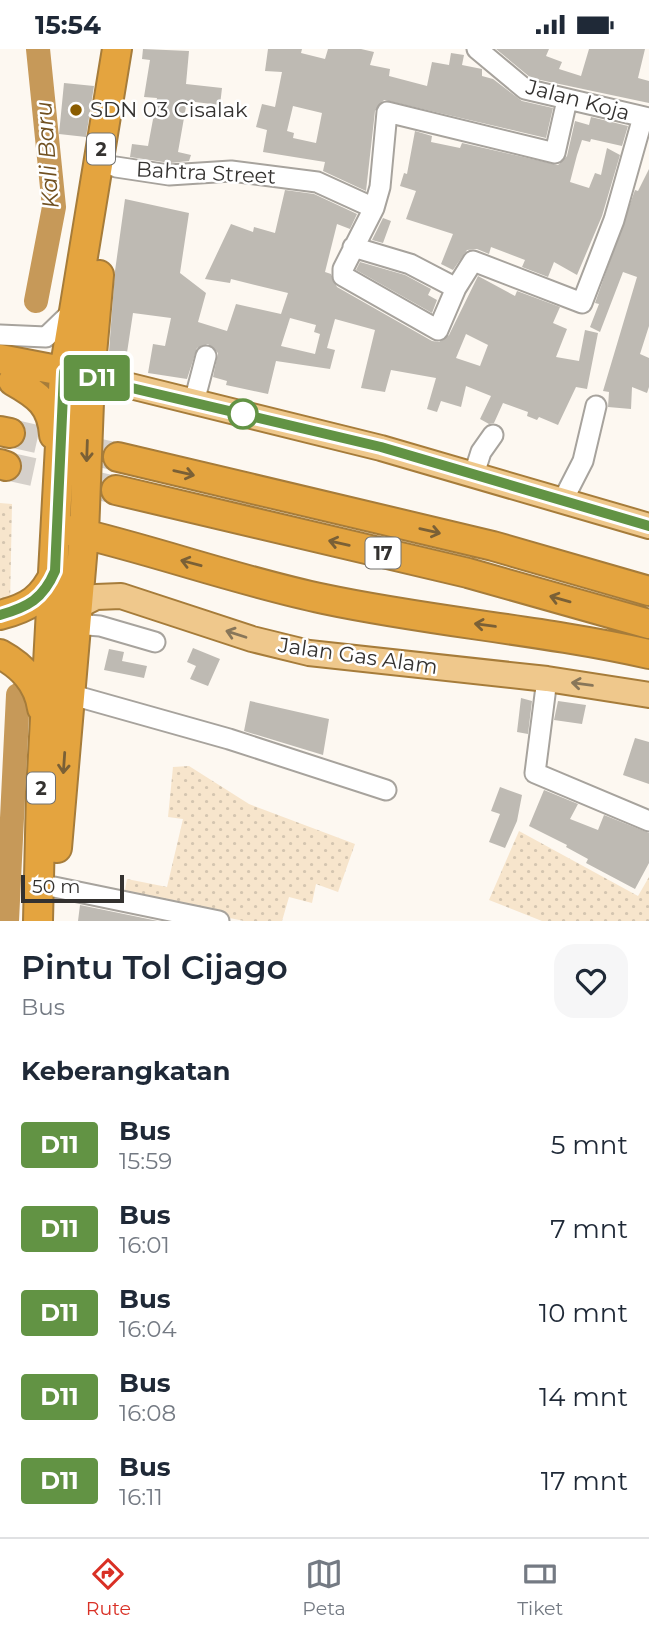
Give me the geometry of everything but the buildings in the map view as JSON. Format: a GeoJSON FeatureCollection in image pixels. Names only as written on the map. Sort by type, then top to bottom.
{"type":"FeatureCollection","features":[{"type":"Feature","properties":{"kind":"highway","name":"2"},"geometry":{"type":"LineString","coordinates":[[85,309],[117,49]]}},
{"type":"Feature","properties":{"kind":"highway","name":"2"},"geometry":{"type":"LineString","coordinates":[[85,309],[116,167],[130,49]]}},
{"type":"Feature","properties":{"kind":"highway"},"geometry":{"type":"LineString","coordinates":[[4,358],[77,383],[85,309]]}},
{"type":"Feature","properties":{"kind":"highway"},"geometry":{"type":"LineString","coordinates":[[4,358],[50,410],[59,497]]}},
{"type":"Feature","properties":{"kind":"highway","name":"2"},"geometry":{"type":"LineString","coordinates":[[76,523],[59,497],[77,383]]}},
{"type":"Feature","properties":{"kind":"highway","name":"2"},"geometry":{"type":"LineString","coordinates":[[54,921],[54,887],[69,694],[66,634],[55,571],[76,523],[77,383]]}},
{"type":"Feature","properties":{"kind":"highway","name":"17"},"geometry":{"type":"LineString","coordinates":[[118,457],[493,546],[649,590]]}},
{"type":"Feature","properties":{"kind":"highway","name":"17"},"geometry":{"type":"LineString","coordinates":[[116,490],[468,573],[649,624]]}},
{"type":"Feature","properties":{"kind":"highway"},"geometry":{"type":"LineString","coordinates":[[66,634],[76,523],[320,599],[392,613],[577,638],[649,654]]}},
{"type":"Feature","properties":{"kind":"highway"},"geometry":{"type":"LineString","coordinates":[[0,615],[23,609],[37,600],[48,588],[55,571]]}},
{"type":"Feature","properties":{"kind":"highway"},"geometry":{"type":"LineString","coordinates":[[0,621],[66,634]]}},
{"type":"Feature","properties":{"kind":"highway","name":"2"},"geometry":{"type":"LineString","coordinates":[[38,921],[44,728],[66,634]]}},
{"type":"Feature","properties":{"kind":"highway"},"geometry":{"type":"LineString","coordinates":[[0,645],[66,634]]}},
{"type":"Feature","properties":{"kind":"highway"},"geometry":{"type":"LineString","coordinates":[[0,655],[15,662],[29,676],[40,695],[44,728]]}},
{"type":"Feature","properties":{"kind":"main road"},"geometry":{"type":"LineString","coordinates":[[77,383],[194,402],[381,447],[649,526]]}},
{"type":"Feature","properties":{"kind":"main road","name":"Jalan Gas Alam"},"geometry":{"type":"LineString","coordinates":[[66,634],[96,597],[121,596],[252,639],[309,653],[547,679],[649,695]]}},
{"type":"Feature","properties":{"kind":"street","name":"Jalan Koja"},"geometry":{"type":"LineString","coordinates":[[477,49],[525,89],[646,117]]}},
{"type":"Feature","properties":{"kind":"street"},"geometry":{"type":"LineString","coordinates":[[567,100],[555,153],[387,111],[382,176],[374,208],[343,269],[346,279],[438,330],[456,288],[473,261],[582,303],[614,220],[646,117]]}},
{"type":"Feature","properties":{"kind":"street","name":"Bahtra Street"},"geometry":{"type":"LineString","coordinates":[[116,167],[169,175],[231,171],[317,182],[374,208]]}},
{"type":"Feature","properties":{"kind":"street"},"geometry":{"type":"LineString","coordinates":[[353,247],[410,264],[456,288]]}},
{"type":"Feature","properties":{"kind":"street"},"geometry":{"type":"LineString","coordinates":[[4,358],[46,337],[85,309]]}},
{"type":"Feature","properties":{"kind":"street"},"geometry":{"type":"LineString","coordinates":[[194,402],[206,356]]}},
{"type":"Feature","properties":{"kind":"street"},"geometry":{"type":"LineString","coordinates":[[564,501],[583,461],[596,406]]}},
{"type":"Feature","properties":{"kind":"street"},"geometry":{"type":"LineString","coordinates":[[474,474],[481,452],[493,435]]}},
{"type":"Feature","properties":{"kind":"street"},"geometry":{"type":"LineString","coordinates":[[66,634],[100,626],[155,642]]}},
{"type":"Feature","properties":{"kind":"street"},"geometry":{"type":"LineString","coordinates":[[547,679],[535,773],[649,821]]}},
{"type":"Feature","properties":{"kind":"street"},"geometry":{"type":"LineString","coordinates":[[69,694],[229,739],[386,790]]}},
{"type":"Feature","properties":{"kind":"street"},"geometry":{"type":"LineString","coordinates":[[54,887],[210,920]]}},
{"type":"Feature","properties":{"kind":"shaded area"},"geometry":{"type":"Polygon","coordinates":[[[0,503],[12,504],[10,606],[0,604],[0,503]]]}},
{"type":"Feature","properties":{"kind":"shaded area"},"geometry":{"type":"Polygon","coordinates":[[[189,766],[249,804],[355,844],[338,892],[316,884],[312,903],[289,897],[282,921],[244,921],[124,896],[127,879],[167,887],[183,819],[168,817],[173,767],[189,766]]]}},
{"type":"Feature","properties":{"kind":"shaded area"},"geometry":{"type":"Polygon","coordinates":[[[519,831],[638,896],[649,877],[649,921],[542,921],[489,900],[519,831]]]}},
{"type":"Feature","properties":{"kind":"waterway","name":"Kali Baru"},"geometry":{"type":"LineString","coordinates":[[36,301],[54,207],[38,49]]}},
{"type":"Feature","properties":{"kind":"waterway","name":"Kali Baru"},"geometry":{"type":"LineString","coordinates":[[7,921],[18,695]]}},
{"type":"Feature","properties":{"kind":"tunnel"},"geometry":{"type":"LineString","coordinates":[[10,433],[118,457]]}},
{"type":"Feature","properties":{"kind":"tunnel"},"geometry":{"type":"LineString","coordinates":[[6,466],[116,490]]}},
{"type":"Feature","properties":{"kind":"bus line","name":"D11"},"geometry":{"type":"LineString","coordinates":[[0,615],[23,609],[37,600],[48,588],[55,571],[64,372],[381,447],[649,526]]}},
{"type":"Feature","properties":{"kind":"place","name":"SDN 03 Cisalak"},"geometry":{"type":"Point","coordinates":[76,110]}}]}
